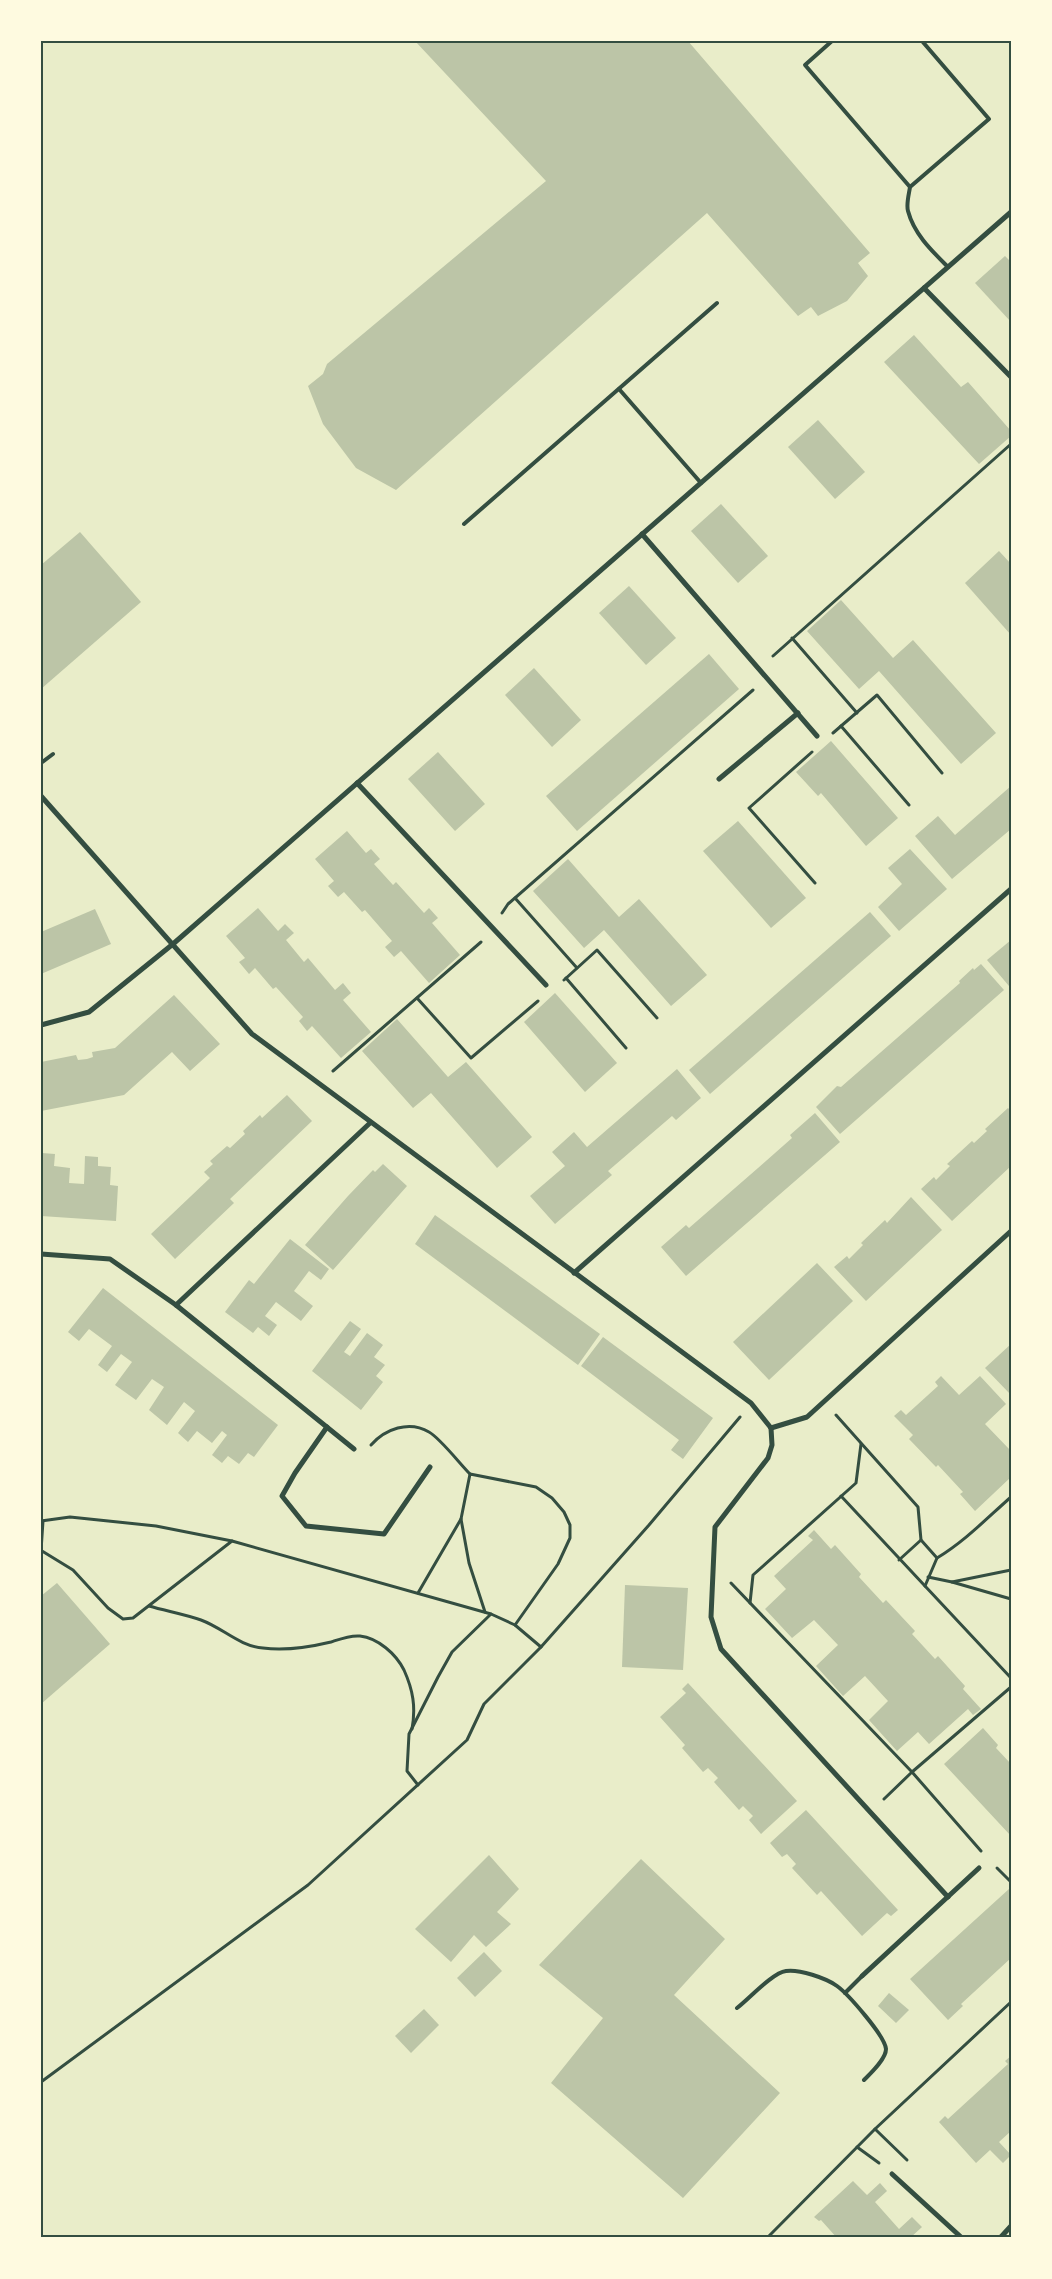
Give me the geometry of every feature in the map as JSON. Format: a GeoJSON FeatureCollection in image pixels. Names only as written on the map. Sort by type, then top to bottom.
{"type":"FeatureCollection","features":[{"type":"Feature","properties":{"kind":"street"},"geometry":{"type":"LineString","coordinates":[[41,1025],[89,1012],[173,944],[1011,212]]}},
{"type":"Feature","properties":{"kind":"street"},"geometry":{"type":"LineString","coordinates":[[924,288],[1011,377]]}},
{"type":"Feature","properties":{"kind":"street"},"geometry":{"type":"LineString","coordinates":[[642,534],[817,736]]}},
{"type":"Feature","properties":{"kind":"street"},"geometry":{"type":"LineString","coordinates":[[719,779],[798,713]]}},
{"type":"Feature","properties":{"kind":"street"},"geometry":{"type":"LineString","coordinates":[[357,783],[546,985]]}},
{"type":"Feature","properties":{"kind":"street"},"geometry":{"type":"LineString","coordinates":[[41,796],[252,1034],[751,1403],[770,1428],[772,1445],[768,1458],[715,1527],[711,1617],[721,1649],[948,1897]]}},
{"type":"Feature","properties":{"kind":"street"},"geometry":{"type":"LineString","coordinates":[[574,1273],[591,1256],[1011,889]]}},
{"type":"Feature","properties":{"kind":"street"},"geometry":{"type":"LineString","coordinates":[[176,1305],[370,1123]]}},
{"type":"Feature","properties":{"kind":"street"},"geometry":{"type":"LineString","coordinates":[[770,1428],[807,1417],[1011,1231]]}},
{"type":"Feature","properties":{"kind":"street"},"geometry":{"type":"LineString","coordinates":[[41,1254],[110,1259],[176,1305],[354,1449]]}},
{"type":"Feature","properties":{"kind":"street"},"geometry":{"type":"LineString","coordinates":[[327,1427],[295,1473],[282,1496],[306,1526],[384,1534],[430,1467]]}},
{"type":"Feature","properties":{"kind":"street"},"geometry":{"type":"LineString","coordinates":[[862,1976],[979,1868]]}},
{"type":"Feature","properties":{"kind":"street"},"geometry":{"type":"LineString","coordinates":[[892,2174],[962,2238]]}},
{"type":"Feature","properties":{"kind":"street"},"geometry":{"type":"LineString","coordinates":[[1000,2238],[1011,2226]]}},
{"type":"Feature","properties":{"kind":"lane"},"geometry":{"type":"LineString","coordinates":[[832,41],[805,64],[910,187]]}},
{"type":"Feature","properties":{"kind":"lane"},"geometry":{"type":"LineString","coordinates":[[922,41],[989,119],[910,187],[908,210],[918,234],[928,247],[948,266]]}},
{"type":"Feature","properties":{"kind":"lane"},"geometry":{"type":"LineString","coordinates":[[464,524],[717,303]]}},
{"type":"Feature","properties":{"kind":"lane"},"geometry":{"type":"LineString","coordinates":[[620,389],[701,483]]}},
{"type":"Feature","properties":{"kind":"lane"},"geometry":{"type":"LineString","coordinates":[[41,763],[53,754]]}},
{"type":"Feature","properties":{"kind":"lane"},"geometry":{"type":"LineString","coordinates":[[738,2008],[775,1975],[786,1971],[811,1974],[837,1986],[875,2030],[883,2041],[886,2050],[883,2058],[864,2080]]}},
{"type":"Feature","properties":{"kind":"lane"},"geometry":{"type":"LineString","coordinates":[[845,1993],[862,1976]]}},
{"type":"Feature","properties":{"kind":"path"},"geometry":{"type":"LineString","coordinates":[[319,1084],[484,940],[508,904],[756,688],[775,653],[1011,444]]}},
{"type":"Feature","properties":{"kind":"path"},"geometry":{"type":"LineString","coordinates":[[792,638],[857,713]]}},
{"type":"Feature","properties":{"kind":"path"},"geometry":{"type":"LineString","coordinates":[[877,695],[942,773]]}},
{"type":"Feature","properties":{"kind":"path"},"geometry":{"type":"LineString","coordinates":[[841,726],[908,805]]}},
{"type":"Feature","properties":{"kind":"path"},"geometry":{"type":"LineString","coordinates":[[749,808],[816,883]]}},
{"type":"Feature","properties":{"kind":"path"},"geometry":{"type":"LineString","coordinates":[[515,898],[577,968]]}},
{"type":"Feature","properties":{"kind":"path"},"geometry":{"type":"LineString","coordinates":[[558,984],[597,950],[656,1018]]}},
{"type":"Feature","properties":{"kind":"path"},"geometry":{"type":"LineString","coordinates":[[566,978],[626,1048]]}},
{"type":"Feature","properties":{"kind":"path"},"geometry":{"type":"LineString","coordinates":[[417,998],[471,1058],[543,996]]}},
{"type":"Feature","properties":{"kind":"path"},"geometry":{"type":"LineString","coordinates":[[824,1402],[918,1507],[921,1540],[937,1558]]}},
{"type":"Feature","properties":{"kind":"path"},"geometry":{"type":"LineString","coordinates":[[41,2082],[308,1885],[468,1740],[484,1704],[541,1647],[649,1525],[751,1403]]}},
{"type":"Feature","properties":{"kind":"path"},"geometry":{"type":"LineString","coordinates":[[354,1449],[362,1456],[379,1436],[396,1428],[416,1427],[430,1432],[470,1474],[536,1487],[552,1498],[564,1512],[570,1525],[570,1538],[558,1564],[515,1625]]}},
{"type":"Feature","properties":{"kind":"path"},"geometry":{"type":"LineString","coordinates":[[750,1604],[753,1575],[856,1483],[862,1444]]}},
{"type":"Feature","properties":{"kind":"path"},"geometry":{"type":"LineString","coordinates":[[418,1593],[461,1519],[470,1474]]}},
{"type":"Feature","properties":{"kind":"path"},"geometry":{"type":"LineString","coordinates":[[841,1496],[1011,1678]]}},
{"type":"Feature","properties":{"kind":"path"},"geometry":{"type":"LineString","coordinates":[[924,1586],[937,1558],[958,1546],[975,1532],[1011,1497]]}},
{"type":"Feature","properties":{"kind":"path"},"geometry":{"type":"LineString","coordinates":[[232,1541],[133,1618],[123,1619],[108,1608],[73,1570],[41,1551],[42,1521],[70,1517],[156,1526],[232,1541],[485,1612],[515,1625],[541,1647]]}},
{"type":"Feature","properties":{"kind":"path"},"geometry":{"type":"LineString","coordinates":[[461,1519],[469,1563],[485,1612]]}},
{"type":"Feature","properties":{"kind":"path"},"geometry":{"type":"LineString","coordinates":[[899,1560],[921,1540]]}},
{"type":"Feature","properties":{"kind":"path"},"geometry":{"type":"LineString","coordinates":[[712,1564],[912,1772],[982,1852]]}},
{"type":"Feature","properties":{"kind":"path"},"geometry":{"type":"LineString","coordinates":[[952,1582],[1011,1570]]}},
{"type":"Feature","properties":{"kind":"path"},"geometry":{"type":"LineString","coordinates":[[928,1577],[1011,1599]]}},
{"type":"Feature","properties":{"kind":"path"},"geometry":{"type":"LineString","coordinates":[[149,1606],[202,1621],[245,1645],[264,1649],[316,1645],[347,1637],[361,1636],[376,1640],[390,1651],[402,1666],[411,1685],[415,1703],[412,1729]]}},
{"type":"Feature","properties":{"kind":"path"},"geometry":{"type":"LineString","coordinates":[[418,1785],[407,1771],[412,1729],[452,1652],[491,1614]]}},
{"type":"Feature","properties":{"kind":"path"},"geometry":{"type":"LineString","coordinates":[[870,1811],[912,1772],[1011,1687]]}},
{"type":"Feature","properties":{"kind":"path"},"geometry":{"type":"LineString","coordinates":[[994,1865],[1011,1882]]}},
{"type":"Feature","properties":{"kind":"path"},"geometry":{"type":"LineString","coordinates":[[767,2238],[858,2147],[1011,2002]]}},
{"type":"Feature","properties":{"kind":"path"},"geometry":{"type":"LineString","coordinates":[[858,2147],[892,2174]]}},
{"type":"Feature","properties":{"kind":"building"},"geometry":{"type":"Polygon","coordinates":[[[415,41],[688,41],[870,253],[858,263],[868,276],[847,301],[818,316],[811,307],[798,316],[707,213],[396,490],[356,468],[323,424],[308,386],[323,374],[327,364],[546,181],[415,41]]]}},
{"type":"Feature","properties":{"kind":"building"},"geometry":{"type":"Polygon","coordinates":[[[1005,256],[1011,262],[1011,322],[975,283],[1005,256]]]}},
{"type":"Feature","properties":{"kind":"building"},"geometry":{"type":"Polygon","coordinates":[[[914,335],[961,387],[968,382],[1011,431],[1011,436],[979,464],[884,362],[914,335]]]}},
{"type":"Feature","properties":{"kind":"building"},"geometry":{"type":"Polygon","coordinates":[[[818,420],[865,472],[835,499],[788,447],[818,420]]]}},
{"type":"Feature","properties":{"kind":"building"},"geometry":{"type":"Polygon","coordinates":[[[721,504],[768,556],[738,583],[691,531],[721,504]]]}},
{"type":"Feature","properties":{"kind":"building"},"geometry":{"type":"Polygon","coordinates":[[[80,532],[141,602],[41,689],[41,565],[80,532]]]}},
{"type":"Feature","properties":{"kind":"building"},"geometry":{"type":"Polygon","coordinates":[[[999,551],[1011,564],[1011,635],[965,583],[999,551]]]}},
{"type":"Feature","properties":{"kind":"building"},"geometry":{"type":"Polygon","coordinates":[[[629,586],[676,638],[646,665],[599,613],[629,586]]]}},
{"type":"Feature","properties":{"kind":"building"},"geometry":{"type":"Polygon","coordinates":[[[841,600],[893,658],[913,640],[996,733],[961,764],[879,671],[859,689],[807,631],[841,600]]]}},
{"type":"Feature","properties":{"kind":"building"},"geometry":{"type":"Polygon","coordinates":[[[709,654],[739,689],[577,831],[546,796],[709,654]]]}},
{"type":"Feature","properties":{"kind":"building"},"geometry":{"type":"Polygon","coordinates":[[[534,668],[581,720],[552,747],[505,695],[534,668]]]}},
{"type":"Feature","properties":{"kind":"building"},"geometry":{"type":"Polygon","coordinates":[[[831,741],[898,818],[866,846],[821,793],[818,796],[796,772],[831,741]]]}},
{"type":"Feature","properties":{"kind":"building"},"geometry":{"type":"Polygon","coordinates":[[[438,752],[485,804],[455,831],[408,779],[438,752]]]}},
{"type":"Feature","properties":{"kind":"building"},"geometry":{"type":"Polygon","coordinates":[[[1011,786],[1011,829],[952,879],[915,836],[938,816],[955,835],[1011,786]]]}},
{"type":"Feature","properties":{"kind":"building"},"geometry":{"type":"Polygon","coordinates":[[[738,821],[806,898],[771,928],[703,851],[738,821]]]}},
{"type":"Feature","properties":{"kind":"building"},"geometry":{"type":"Polygon","coordinates":[[[347,831],[366,853],[371,849],[380,859],[374,864],[393,885],[396,882],[424,913],[429,908],[438,918],[432,923],[460,955],[429,983],[401,951],[394,957],[385,947],[392,941],[365,910],[362,912],[344,892],[338,897],[328,886],[334,881],[315,859],[347,831]]]}},
{"type":"Feature","properties":{"kind":"building"},"geometry":{"type":"Polygon","coordinates":[[[910,849],[947,889],[899,931],[878,907],[902,884],[888,868],[910,849]]]}},
{"type":"Feature","properties":{"kind":"building"},"geometry":{"type":"Polygon","coordinates":[[[568,859],[619,917],[639,899],[707,975],[671,1006],[604,930],[584,948],[533,891],[568,859]]]}},
{"type":"Feature","properties":{"kind":"building"},"geometry":{"type":"Polygon","coordinates":[[[258,908],[278,931],[285,924],[294,933],[286,940],[304,962],[308,958],[335,990],[343,983],[351,993],[343,1000],[371,1032],[341,1058],[312,1026],[307,1031],[299,1021],[303,1017],[276,987],[273,989],[255,968],[249,974],[239,962],[245,958],[226,936],[258,908]]]}},
{"type":"Feature","properties":{"kind":"building"},"geometry":{"type":"Polygon","coordinates":[[[95,909],[111,944],[41,974],[41,932],[95,909]]]}},
{"type":"Feature","properties":{"kind":"building"},"geometry":{"type":"Polygon","coordinates":[[[870,912],[891,936],[710,1094],[689,1070],[870,912]]]}},
{"type":"Feature","properties":{"kind":"building"},"geometry":{"type":"Polygon","coordinates":[[[1011,940],[1011,984],[1009,986],[987,960],[1011,940]]]}},
{"type":"Feature","properties":{"kind":"building"},"geometry":{"type":"Polygon","coordinates":[[[981,964],[1004,990],[840,1134],[816,1107],[837,1086],[841,1087],[960,983],[959,981],[973,968],[974,970],[981,964]]]}},
{"type":"Feature","properties":{"kind":"building"},"geometry":{"type":"Polygon","coordinates":[[[555,993],[617,1063],[585,1092],[524,1022],[555,993]]]}},
{"type":"Feature","properties":{"kind":"building"},"geometry":{"type":"Polygon","coordinates":[[[174,995],[220,1044],[190,1071],[172,1052],[124,1095],[41,1111],[41,1062],[76,1055],[78,1060],[87,1059],[93,1057],[92,1052],[115,1048],[174,995]]]}},
{"type":"Feature","properties":{"kind":"building"},"geometry":{"type":"Polygon","coordinates":[[[397,1019],[448,1077],[466,1062],[532,1137],[497,1168],[431,1093],[413,1108],[362,1051],[397,1019]]]}},
{"type":"Feature","properties":{"kind":"building"},"geometry":{"type":"Polygon","coordinates":[[[677,1069],[701,1098],[676,1120],[672,1116],[608,1171],[612,1175],[555,1224],[530,1196],[565,1166],[552,1152],[574,1132],[587,1147],[677,1069]]]}},
{"type":"Feature","properties":{"kind":"building"},"geometry":{"type":"Polygon","coordinates":[[[287,1095],[312,1121],[230,1199],[234,1203],[175,1259],[151,1234],[210,1178],[204,1172],[213,1164],[210,1161],[227,1146],[230,1148],[245,1134],[243,1131],[260,1115],[262,1118],[287,1095]]]}},
{"type":"Feature","properties":{"kind":"building"},"geometry":{"type":"Polygon","coordinates":[[[1008,1108],[1011,1111],[1011,1166],[952,1221],[921,1189],[934,1177],[936,1180],[950,1166],[947,1164],[972,1141],[974,1143],[987,1131],[985,1129],[1008,1108]]]}},
{"type":"Feature","properties":{"kind":"building"},"geometry":{"type":"Polygon","coordinates":[[[815,1113],[840,1142],[686,1276],[661,1247],[686,1225],[689,1228],[758,1168],[792,1138],[790,1135],[815,1113]]]}},
{"type":"Feature","properties":{"kind":"building"},"geometry":{"type":"Polygon","coordinates":[[[42,1153],[55,1154],[54,1166],[70,1168],[69,1183],[84,1184],[85,1156],[98,1157],[98,1166],[111,1167],[110,1185],[118,1186],[116,1221],[41,1216],[42,1153]]]}},
{"type":"Feature","properties":{"kind":"building"},"geometry":{"type":"Polygon","coordinates":[[[383,1164],[407,1186],[333,1270],[305,1245],[373,1170],[375,1172],[383,1164]]]}},
{"type":"Feature","properties":{"kind":"building"},"geometry":{"type":"Polygon","coordinates":[[[911,1197],[942,1230],[866,1301],[834,1267],[847,1256],[849,1259],[863,1245],[861,1243],[885,1220],[887,1223],[911,1197]]]}},
{"type":"Feature","properties":{"kind":"building"},"geometry":{"type":"Polygon","coordinates":[[[435,1215],[600,1334],[578,1365],[415,1244],[435,1215]]]}},
{"type":"Feature","properties":{"kind":"building"},"geometry":{"type":"Polygon","coordinates":[[[290,1239],[329,1269],[321,1280],[309,1271],[294,1291],[313,1306],[301,1321],[276,1302],[265,1316],[277,1325],[269,1336],[258,1327],[253,1333],[225,1312],[249,1280],[254,1284],[290,1239]]]}},
{"type":"Feature","properties":{"kind":"building"},"geometry":{"type":"Polygon","coordinates":[[[817,1263],[853,1301],[769,1380],[733,1342],[817,1263]]]}},
{"type":"Feature","properties":{"kind":"building"},"geometry":{"type":"Polygon","coordinates":[[[103,1288],[278,1425],[254,1457],[248,1453],[239,1464],[228,1456],[222,1463],[212,1455],[227,1435],[222,1431],[212,1443],[197,1431],[188,1442],[178,1433],[195,1411],[184,1402],[167,1425],[149,1410],[164,1387],[152,1379],[136,1400],[115,1385],[132,1362],[121,1354],[107,1372],[98,1365],[112,1346],[89,1329],[79,1341],[68,1332],[103,1288]]]}},
{"type":"Feature","properties":{"kind":"building"},"geometry":{"type":"Polygon","coordinates":[[[350,1321],[361,1329],[344,1352],[350,1356],[367,1333],[383,1345],[374,1357],[385,1365],[376,1376],[383,1382],[361,1410],[312,1371],[350,1321]]]}},
{"type":"Feature","properties":{"kind":"building"},"geometry":{"type":"Polygon","coordinates":[[[603,1337],[713,1418],[683,1459],[671,1450],[679,1440],[581,1366],[603,1337]]]}},
{"type":"Feature","properties":{"kind":"building"},"geometry":{"type":"Polygon","coordinates":[[[1011,1344],[1011,1395],[985,1368],[1011,1344]]]}},
{"type":"Feature","properties":{"kind":"building"},"geometry":{"type":"Polygon","coordinates":[[[941,1376],[959,1395],[980,1376],[1006,1404],[985,1424],[1011,1449],[1011,1477],[975,1511],[960,1494],[963,1492],[938,1465],[936,1467],[909,1439],[913,1435],[894,1416],[901,1410],[906,1415],[938,1386],[935,1382],[941,1376]]]}},
{"type":"Feature","properties":{"kind":"building"},"geometry":{"type":"Polygon","coordinates":[[[814,1530],[831,1549],[835,1545],[861,1574],[859,1577],[883,1603],[886,1600],[915,1631],[912,1634],[935,1659],[938,1656],[965,1686],[963,1689],[981,1709],[973,1715],[968,1709],[929,1744],[918,1732],[897,1751],[869,1720],[888,1701],[865,1676],[843,1696],[816,1666],[838,1645],[814,1620],[792,1638],[765,1609],[786,1589],[774,1576],[813,1540],[808,1536],[814,1530]]]}},
{"type":"Feature","properties":{"kind":"building"},"geometry":{"type":"Polygon","coordinates":[[[57,1583],[110,1644],[41,1704],[41,1596],[57,1583]]]}},
{"type":"Feature","properties":{"kind":"building"},"geometry":{"type":"Polygon","coordinates":[[[625,1585],[688,1588],[683,1670],[622,1667],[625,1585]]]}},
{"type":"Feature","properties":{"kind":"building"},"geometry":{"type":"Polygon","coordinates":[[[688,1683],[797,1801],[761,1834],[749,1820],[753,1816],[743,1806],[739,1810],[714,1782],[718,1778],[708,1768],[703,1772],[682,1748],[685,1745],[660,1717],[686,1693],[682,1689],[688,1683]]]}},
{"type":"Feature","properties":{"kind":"building"},"geometry":{"type":"Polygon","coordinates":[[[983,1728],[998,1745],[996,1748],[1011,1764],[1011,1836],[944,1764],[983,1728]]]}},
{"type":"Feature","properties":{"kind":"building"},"geometry":{"type":"Polygon","coordinates":[[[806,1810],[898,1910],[891,1916],[887,1913],[862,1936],[821,1891],[817,1895],[792,1868],[796,1864],[787,1854],[782,1857],[770,1843],[806,1810]]]}},
{"type":"Feature","properties":{"kind":"building"},"geometry":{"type":"Polygon","coordinates":[[[489,1855],[519,1889],[497,1912],[511,1924],[486,1947],[474,1935],[451,1962],[415,1929],[489,1855]]]}},
{"type":"Feature","properties":{"kind":"building"},"geometry":{"type":"Polygon","coordinates":[[[641,1859],[725,1939],[674,1995],[780,2093],[683,2198],[551,2083],[603,2018],[539,1965],[641,1859]]]}},
{"type":"Feature","properties":{"kind":"building"},"geometry":{"type":"Polygon","coordinates":[[[1009,1889],[1011,1891],[1011,1958],[961,2004],[963,2006],[948,2020],[910,1979],[1009,1889]]]}},
{"type":"Feature","properties":{"kind":"building"},"geometry":{"type":"Polygon","coordinates":[[[484,1952],[502,1971],[475,1997],[457,1978],[484,1952]]]}},
{"type":"Feature","properties":{"kind":"building"},"geometry":{"type":"Polygon","coordinates":[[[889,1993],[909,2010],[896,2023],[878,2006],[889,1993]]]}},
{"type":"Feature","properties":{"kind":"building"},"geometry":{"type":"Polygon","coordinates":[[[424,2009],[439,2025],[411,2053],[395,2036],[424,2009]]]}},
{"type":"Feature","properties":{"kind":"building"},"geometry":{"type":"Polygon","coordinates":[[[1011,2056],[1011,2131],[999,2142],[1011,2155],[1003,2163],[990,2150],[976,2163],[939,2122],[945,2116],[948,2119],[1008,2064],[1005,2061],[1011,2056]]]}},
{"type":"Feature","properties":{"kind":"building"},"geometry":{"type":"Polygon","coordinates":[[[853,2181],[867,2195],[880,2183],[887,2191],[875,2202],[899,2229],[912,2217],[922,2227],[910,2238],[837,2238],[821,2220],[819,2221],[814,2217],[853,2181]]]}}]}
